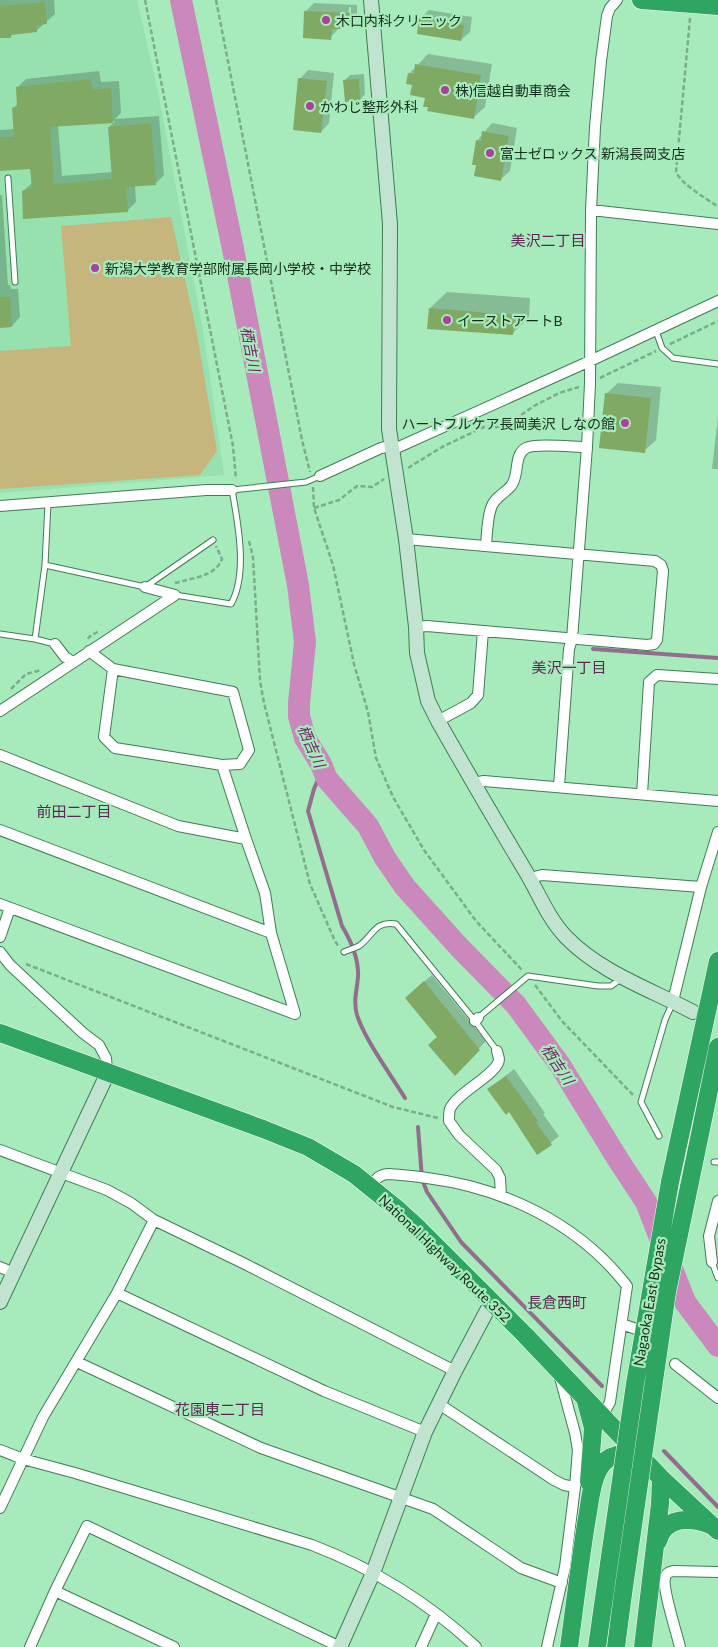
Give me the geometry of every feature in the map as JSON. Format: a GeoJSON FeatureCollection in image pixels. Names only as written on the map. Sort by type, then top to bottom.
{"type":"FeatureCollection","features":[{"type":"Feature","properties":{"kind":"highway"},"geometry":{"type":"LineString","coordinates":[[640,0],[692,2],[718,6]]}},
{"type":"Feature","properties":{"kind":"highway","name":"Nagaoka East Bypass"},"geometry":{"type":"LineString","coordinates":[[596,1647],[634,1384],[670,1182],[718,961]]}},
{"type":"Feature","properties":{"kind":"highway","name":"National Highway Route 352"},"geometry":{"type":"LineString","coordinates":[[0,1033],[263,1128],[308,1147],[354,1174],[419,1229],[525,1335],[585,1400],[648,1462],[661,1478],[716,1528]]}},
{"type":"Feature","properties":{"kind":"highway","name":"Nagaoka East Bypass"},"geometry":{"type":"LineString","coordinates":[[616,1647],[667,1292],[718,1047]]}},
{"type":"Feature","properties":{"kind":"highway"},"geometry":{"type":"LineString","coordinates":[[582,1550],[593,1438],[593,1428],[585,1400]]}},
{"type":"Feature","properties":{"kind":"highway"},"geometry":{"type":"LineString","coordinates":[[568,1647],[592,1492],[599,1468],[614,1456],[622,1453],[648,1462]]}},
{"type":"Feature","properties":{"kind":"highway"},"geometry":{"type":"LineString","coordinates":[[643,1647],[661,1478]]}},
{"type":"Feature","properties":{"kind":"highway"},"geometry":{"type":"LineString","coordinates":[[654,1554],[660,1535],[671,1523],[698,1520],[716,1528]]}},
{"type":"Feature","properties":{"kind":"street"},"geometry":{"type":"LineString","coordinates":[[371,0],[390,224],[389,429],[406,539],[421,676],[428,701],[550,916],[567,937],[595,960],[622,978],[693,1012]]}},
{"type":"Feature","properties":{"kind":"street"},"geometry":{"type":"LineString","coordinates":[[559,786],[569,649],[572,639],[580,555],[587,447],[594,127],[607,16],[610,8],[617,0]]}},
{"type":"Feature","properties":{"kind":"street"},"geometry":{"type":"LineString","coordinates":[[591,210],[718,224]]}},
{"type":"Feature","properties":{"kind":"street"},"geometry":{"type":"LineString","coordinates":[[315,475],[381,448],[392,448],[590,361],[718,301]]}},
{"type":"Feature","properties":{"kind":"street"},"geometry":{"type":"LineString","coordinates":[[486,546],[490,510],[496,499],[512,485],[520,454],[524,449],[538,446],[587,447]]}},
{"type":"Feature","properties":{"kind":"street"},"geometry":{"type":"LineString","coordinates":[[0,506],[235,487]]}},
{"type":"Feature","properties":{"kind":"street"},"geometry":{"type":"LineString","coordinates":[[406,539],[655,561],[661,565],[663,571],[657,640],[654,644],[647,645],[427,626],[416,627]]}},
{"type":"Feature","properties":{"kind":"street"},"geometry":{"type":"LineString","coordinates":[[145,588],[174,595]]}},
{"type":"Feature","properties":{"kind":"street"},"geometry":{"type":"LineString","coordinates":[[0,711],[174,595]]}},
{"type":"Feature","properties":{"kind":"street"},"geometry":{"type":"LineString","coordinates":[[438,721],[471,703],[478,695],[483,631]]}},
{"type":"Feature","properties":{"kind":"street"},"geometry":{"type":"LineString","coordinates":[[55,644],[65,657],[73,662]]}},
{"type":"Feature","properties":{"kind":"street"},"geometry":{"type":"LineString","coordinates":[[89,651],[113,669],[233,692],[250,750],[240,764],[222,765],[115,748],[104,737],[113,669]]}},
{"type":"Feature","properties":{"kind":"street"},"geometry":{"type":"LineString","coordinates":[[642,794],[649,682],[657,675],[718,679]]}},
{"type":"Feature","properties":{"kind":"street"},"geometry":{"type":"LineString","coordinates":[[0,755],[178,826],[246,839]]}},
{"type":"Feature","properties":{"kind":"street"},"geometry":{"type":"LineString","coordinates":[[0,904],[295,1014],[271,933],[265,892],[222,765]]}},
{"type":"Feature","properties":{"kind":"street"},"geometry":{"type":"LineString","coordinates":[[473,782],[484,781],[559,786],[718,801]]}},
{"type":"Feature","properties":{"kind":"street"},"geometry":{"type":"LineString","coordinates":[[0,830],[271,933]]}},
{"type":"Feature","properties":{"kind":"street"},"geometry":{"type":"LineString","coordinates":[[673,1001],[701,888],[718,832]]}},
{"type":"Feature","properties":{"kind":"street"},"geometry":{"type":"LineString","coordinates":[[530,878],[542,875],[701,888]]}},
{"type":"Feature","properties":{"kind":"street"},"geometry":{"type":"LineString","coordinates":[[0,937],[10,908]]}},
{"type":"Feature","properties":{"kind":"street"},"geometry":{"type":"LineString","coordinates":[[0,1302],[107,1071],[106,1058],[99,1045],[83,1033],[10,965],[1,953]]}},
{"type":"Feature","properties":{"kind":"street"},"geometry":{"type":"LineString","coordinates":[[497,1051],[500,1058],[498,1063],[492,1071],[456,1100],[450,1110],[449,1121],[459,1135],[496,1170],[500,1178],[502,1196]]}},
{"type":"Feature","properties":{"kind":"street"},"geometry":{"type":"LineString","coordinates":[[0,1150],[107,1190],[131,1203],[154,1220],[455,1371]]}},
{"type":"Feature","properties":{"kind":"street"},"geometry":{"type":"LineString","coordinates":[[370,1186],[378,1177],[384,1174],[428,1178],[502,1196],[537,1212],[584,1241],[610,1265],[628,1286],[610,1402],[602,1417]]}},
{"type":"Feature","properties":{"kind":"street"},"geometry":{"type":"LineString","coordinates":[[712,1262],[709,1236],[718,1201]]}},
{"type":"Feature","properties":{"kind":"street"},"geometry":{"type":"LineString","coordinates":[[0,1508],[43,1417],[117,1293],[154,1220]]}},
{"type":"Feature","properties":{"kind":"street"},"geometry":{"type":"LineString","coordinates":[[0,1267],[14,1273]]}},
{"type":"Feature","properties":{"kind":"street"},"geometry":{"type":"LineString","coordinates":[[117,1293],[324,1391],[425,1432]]}},
{"type":"Feature","properties":{"kind":"street"},"geometry":{"type":"LineString","coordinates":[[30,1647],[87,1526],[340,1647],[373,1573],[425,1432],[491,1303]]}},
{"type":"Feature","properties":{"kind":"street"},"geometry":{"type":"LineString","coordinates":[[622,1324],[636,1329]]}},
{"type":"Feature","properties":{"kind":"street"},"geometry":{"type":"LineString","coordinates":[[77,1362],[261,1448],[433,1509],[522,1568],[562,1583]]}},
{"type":"Feature","properties":{"kind":"street"},"geometry":{"type":"LineString","coordinates":[[675,1364],[718,1398]]}},
{"type":"Feature","properties":{"kind":"street"},"geometry":{"type":"LineString","coordinates":[[548,1647],[562,1583],[578,1450],[575,1432],[558,1371]]}},
{"type":"Feature","properties":{"kind":"street"},"geometry":{"type":"LineString","coordinates":[[439,1404],[554,1480],[564,1485],[575,1487]]}},
{"type":"Feature","properties":{"kind":"street"},"geometry":{"type":"LineString","coordinates":[[0,1450],[23,1459],[75,1473],[312,1545],[339,1555],[393,1584],[458,1630],[476,1647]]}},
{"type":"Feature","properties":{"kind":"street"},"geometry":{"type":"LineString","coordinates":[[680,1647],[664,1580],[666,1575],[668,1572],[673,1571],[718,1572]]}},
{"type":"Feature","properties":{"kind":"street"},"geometry":{"type":"LineString","coordinates":[[55,1591],[174,1647]]}},
{"type":"Feature","properties":{"kind":"street"},"geometry":{"type":"LineString","coordinates":[[421,1647],[436,1614]]}},
{"type":"Feature","properties":{"kind":"lane"},"geometry":{"type":"LineString","coordinates":[[8,178],[15,282]]}},
{"type":"Feature","properties":{"kind":"lane"},"geometry":{"type":"LineString","coordinates":[[656,331],[662,348],[673,358],[718,364]]}},
{"type":"Feature","properties":{"kind":"lane"},"geometry":{"type":"LineString","coordinates":[[174,595],[231,604],[236,596],[241,548],[235,487],[244,489],[306,482],[315,475]]}},
{"type":"Feature","properties":{"kind":"lane"},"geometry":{"type":"LineString","coordinates":[[35,639],[45,565],[48,502]]}},
{"type":"Feature","properties":{"kind":"lane"},"geometry":{"type":"LineString","coordinates":[[45,565],[145,588],[213,540]]}},
{"type":"Feature","properties":{"kind":"lane"},"geometry":{"type":"LineString","coordinates":[[0,634],[55,644]]}},
{"type":"Feature","properties":{"kind":"lane"},"geometry":{"type":"LineString","coordinates":[[344,952],[360,945],[380,926],[388,922],[396,924],[477,1020],[497,1051]]}},
{"type":"Feature","properties":{"kind":"lane"},"geometry":{"type":"LineString","coordinates":[[477,1020],[526,977],[598,986],[611,986],[622,978]]}},
{"type":"Feature","properties":{"kind":"lane"},"geometry":{"type":"LineString","coordinates":[[659,1136],[641,1102],[665,1020],[673,1001]]}},
{"type":"Feature","properties":{"kind":"lane"},"geometry":{"type":"LineString","coordinates":[[712,1262],[718,1278]]}},
{"type":"Feature","properties":{"kind":"path"},"geometry":{"type":"LineString","coordinates":[[145,0],[233,446],[235,487]]}},
{"type":"Feature","properties":{"kind":"path"},"geometry":{"type":"LineString","coordinates":[[216,0],[302,440],[315,475]]}},
{"type":"Feature","properties":{"kind":"path"},"geometry":{"type":"LineString","coordinates":[[692,2],[676,172],[678,178],[718,207]]}},
{"type":"Feature","properties":{"kind":"path"},"geometry":{"type":"LineString","coordinates":[[669,345],[718,321]]}},
{"type":"Feature","properties":{"kind":"path"},"geometry":{"type":"LineString","coordinates":[[601,377],[654,352]]}},
{"type":"Feature","properties":{"kind":"path"},"geometry":{"type":"LineString","coordinates":[[403,471],[442,447],[484,427],[504,427],[534,406],[559,392],[578,388]]}},
{"type":"Feature","properties":{"kind":"path"},"geometry":{"type":"LineString","coordinates":[[314,508],[339,500],[357,486],[372,486],[387,478]]}},
{"type":"Feature","properties":{"kind":"path"},"geometry":{"type":"LineString","coordinates":[[313,487],[314,508],[333,565],[354,664],[368,712],[376,758],[390,790],[424,850],[488,935],[568,1028],[612,1072],[627,1090],[641,1102]]}},
{"type":"Feature","properties":{"kind":"path"},"geometry":{"type":"LineString","coordinates":[[249,539],[253,557],[260,681],[264,703],[310,884],[335,941],[344,952]]}},
{"type":"Feature","properties":{"kind":"path"},"geometry":{"type":"LineString","coordinates":[[1,953],[50,975],[393,1108],[449,1121]]}},
{"type":"Feature","properties":{"kind":"shaded area","name":"新潟大学教育学部附属長岡小学校・中学校"},"geometry":{"type":"Polygon","coordinates":[[[0,0],[137,0],[158,92],[203,330],[224,475],[0,493],[0,0]]]}},
{"type":"Feature","properties":{"kind":"shaded area"},"geometry":{"type":"Polygon","coordinates":[[[171,217],[196,329],[217,451],[200,475],[0,489],[0,351],[71,346],[61,226],[171,217]]]}},
{"type":"Feature","properties":{"kind":"building"},"geometry":{"type":"Polygon","coordinates":[[[45,2],[47,24],[36,25],[37,32],[11,35],[11,38],[0,38],[0,6],[45,2]]]}},
{"type":"Feature","properties":{"kind":"building","name":"木口内科クリニック"},"geometry":{"type":"Polygon","coordinates":[[[304,11],[350,13],[349,26],[342,26],[341,29],[332,29],[331,40],[303,38],[304,11]]]}},
{"type":"Feature","properties":{"kind":"building"},"geometry":{"type":"Polygon","coordinates":[[[419,18],[464,25],[461,41],[417,34],[419,18]]]}},
{"type":"Feature","properties":{"kind":"building","name":"株)信越自動車商会"},"geometry":{"type":"Polygon","coordinates":[[[415,64],[481,75],[474,119],[427,111],[428,107],[423,107],[425,98],[410,95],[412,85],[406,84],[408,73],[414,74],[415,64]]]}},
{"type":"Feature","properties":{"kind":"building","name":"かわじ整形外科"},"geometry":{"type":"Polygon","coordinates":[[[298,78],[327,81],[321,133],[293,130],[298,78]]]}},
{"type":"Feature","properties":{"kind":"building"},"geometry":{"type":"Polygon","coordinates":[[[90,79],[93,90],[111,88],[113,123],[50,127],[54,184],[112,179],[108,127],[151,123],[156,185],[126,187],[128,212],[23,219],[22,191],[32,188],[30,169],[0,171],[0,137],[14,137],[12,108],[17,107],[16,87],[90,79]]]}},
{"type":"Feature","properties":{"kind":"building"},"geometry":{"type":"Polygon","coordinates":[[[359,79],[360,101],[345,102],[343,80],[359,79]]]}},
{"type":"Feature","properties":{"kind":"building","name":"富士ゼロックス 新潟長岡支店"},"geometry":{"type":"Polygon","coordinates":[[[482,131],[509,136],[501,181],[474,176],[476,165],[472,165],[476,140],[481,141],[482,131]]]}},
{"type":"Feature","properties":{"kind":"building"},"geometry":{"type":"Polygon","coordinates":[[[0,297],[10,297],[12,327],[0,328],[0,297]]]}},
{"type":"Feature","properties":{"kind":"building"},"geometry":{"type":"Polygon","coordinates":[[[429,308],[514,315],[513,335],[427,329],[429,308]]]}},
{"type":"Feature","properties":{"kind":"building","name":"ハートフルケア長岡美沢 しなの館"},"geometry":{"type":"Polygon","coordinates":[[[605,393],[651,398],[645,453],[599,448],[605,393]]]}},
{"type":"Feature","properties":{"kind":"building"},"geometry":{"type":"Polygon","coordinates":[[[424,981],[480,1050],[455,1076],[428,1045],[437,1037],[405,998],[424,981]]]}},
{"type":"Feature","properties":{"kind":"building"},"geometry":{"type":"Polygon","coordinates":[[[506,1076],[538,1121],[536,1122],[552,1145],[537,1155],[509,1112],[506,1115],[487,1089],[506,1076]]]}},
{"type":"Feature","properties":{"kind":"waterway","name":"栖吉川"},"geometry":{"type":"LineString","coordinates":[[181,0],[232,244],[298,585],[305,642],[299,716],[305,738],[321,764],[327,779],[368,826],[385,858],[405,887],[459,947],[516,1005],[560,1065],[646,1202],[685,1302],[718,1346]]}},
{"type":"Feature","properties":{"kind":"waterway"},"geometry":{"type":"LineString","coordinates":[[593,649],[718,658]]}},
{"type":"Feature","properties":{"kind":"waterway"},"geometry":{"type":"LineString","coordinates":[[321,764],[320,775],[308,811],[342,926],[356,957],[358,971],[355,1000],[357,1015],[372,1046],[405,1098]]}},
{"type":"Feature","properties":{"kind":"waterway"},"geometry":{"type":"LineString","coordinates":[[418,1127],[422,1179],[427,1192],[461,1242],[602,1386]]}},
{"type":"Feature","properties":{"kind":"waterway"},"geometry":{"type":"LineString","coordinates":[[664,1451],[718,1507]]}},
{"type":"Feature","properties":{"kind":"place","name":"木口内科クリニック"},"geometry":{"type":"Point","coordinates":[326,20]}},
{"type":"Feature","properties":{"kind":"place","name":"株)信越自動車商会"},"geometry":{"type":"Point","coordinates":[445,90]}},
{"type":"Feature","properties":{"kind":"place","name":"かわじ整形外科"},"geometry":{"type":"Point","coordinates":[310,106]}},
{"type":"Feature","properties":{"kind":"place","name":"富士ゼロックス 新潟長岡支店"},"geometry":{"type":"Point","coordinates":[490,153]}},
{"type":"Feature","properties":{"kind":"place","name":"新潟大学教育学部附属長岡小学校・中学校"},"geometry":{"type":"Point","coordinates":[95,268]}},
{"type":"Feature","properties":{"kind":"place","name":"イーストアートB"},"geometry":{"type":"Point","coordinates":[447,320]}},
{"type":"Feature","properties":{"kind":"place","name":"ハートフルケア長岡美沢 しなの館"},"geometry":{"type":"Point","coordinates":[625,423]}},
{"type":"Feature","properties":{"kind":"district","name":"美沢二丁目"},"geometry":{"type":"Point","coordinates":[548,240]}},
{"type":"Feature","properties":{"kind":"district","name":"美沢一丁目"},"geometry":{"type":"Point","coordinates":[569,667]}},
{"type":"Feature","properties":{"kind":"district","name":"前田二丁目"},"geometry":{"type":"Point","coordinates":[74,811]}},
{"type":"Feature","properties":{"kind":"district","name":"長倉西町"},"geometry":{"type":"Point","coordinates":[557,1302]}},
{"type":"Feature","properties":{"kind":"district","name":"花園東二丁目"},"geometry":{"type":"Point","coordinates":[220,1409]}}]}
